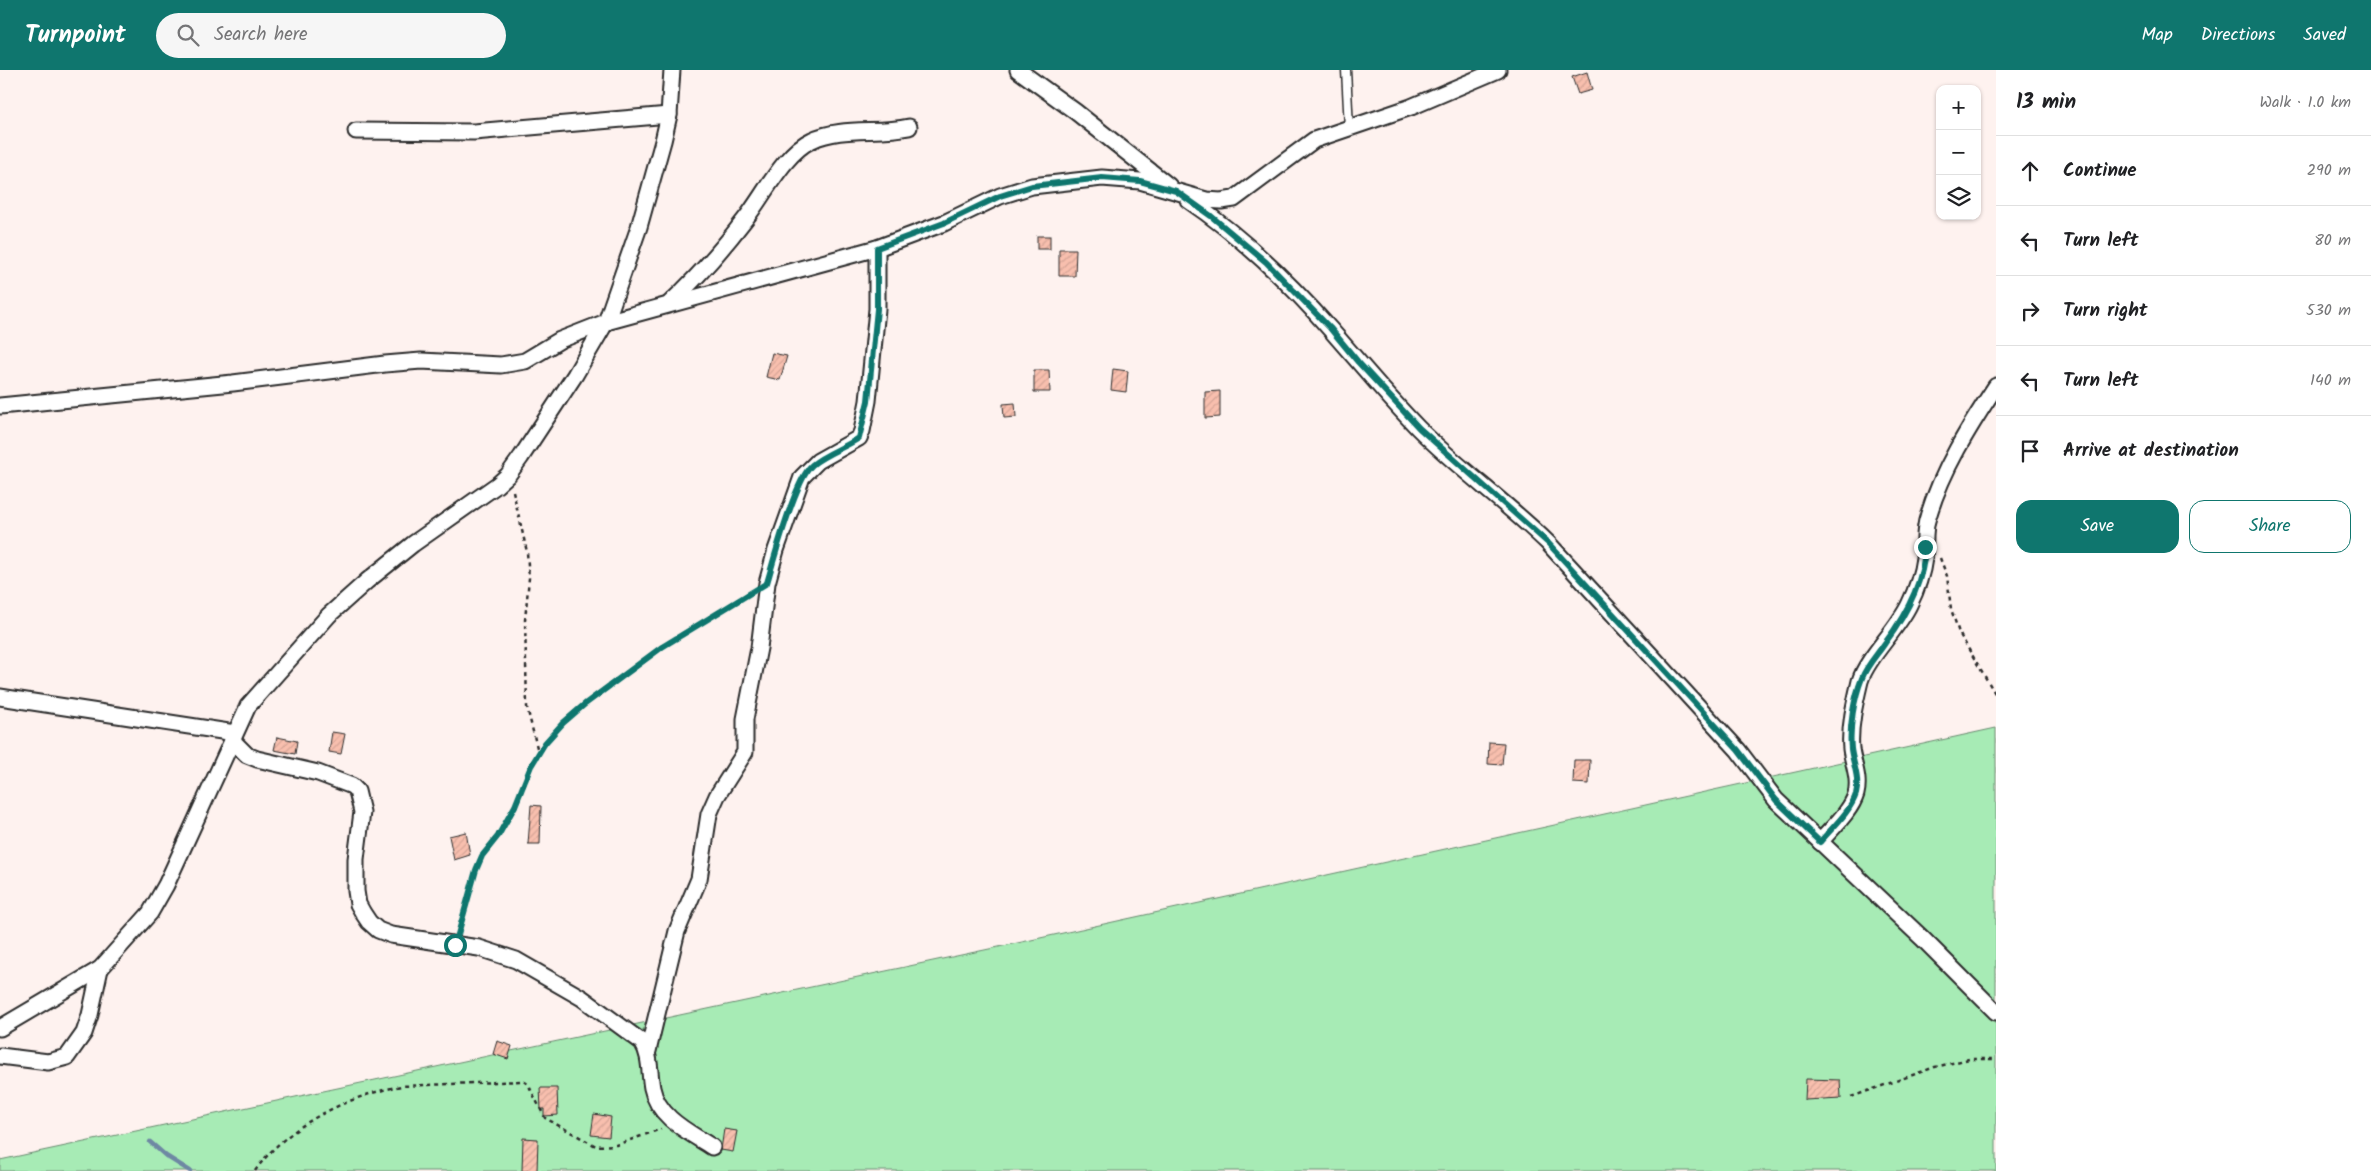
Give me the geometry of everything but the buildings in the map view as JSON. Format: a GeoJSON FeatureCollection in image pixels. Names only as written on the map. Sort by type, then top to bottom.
{"type":"FeatureCollection","features":[{"type":"Feature","properties":{"kind":"street"},"geometry":{"type":"LineString","coordinates":[[0,1028],[100,969],[150,913],[166,885],[248,706],[329,615],[413,544],[508,475],[575,375],[606,322],[639,227],[669,115],[672,70]]}},
{"type":"Feature","properties":{"kind":"street"},"geometry":{"type":"LineString","coordinates":[[1018,70],[1211,216],[1266,262],[1330,328],[1358,362],[1419,428],[1548,543],[1738,750],[1776,800],[1922,938],[1996,1012]]}},
{"type":"Feature","properties":{"kind":"street"},"geometry":{"type":"LineString","coordinates":[[0,406],[421,361],[474,364],[525,361],[560,340],[606,322],[826,264],[877,248],[944,223],[1000,196],[1032,186],[1102,178],[1140,181],[1206,200],[1221,201],[1234,199],[1314,140],[1455,90],[1498,70]]}},
{"type":"Feature","properties":{"kind":"street"},"geometry":{"type":"LineString","coordinates":[[356,131],[474,132],[669,115]]}},
{"type":"Feature","properties":{"kind":"street"},"geometry":{"type":"LineString","coordinates":[[669,304],[695,280],[746,218],[793,154],[810,141],[829,134],[886,131],[909,127]]}},
{"type":"Feature","properties":{"kind":"street"},"geometry":{"type":"LineString","coordinates":[[712,1147],[676,1124],[660,1108],[655,1097],[648,1051],[677,931],[699,879],[709,814],[717,796],[745,752],[745,719],[759,648],[767,583],[776,550],[802,478],[818,461],[859,438],[862,431],[868,401],[877,309],[877,248]]}},
{"type":"Feature","properties":{"kind":"street"},"geometry":{"type":"LineString","coordinates":[[1820,842],[1844,814],[1856,793],[1857,777],[1851,749],[1861,680],[1866,668],[1898,626],[1910,605],[1919,580],[1925,547],[1924,530],[1928,516],[1949,463],[1996,386]]}},
{"type":"Feature","properties":{"kind":"street"},"geometry":{"type":"LineString","coordinates":[[0,697],[233,737],[247,755],[257,760],[318,773],[352,786],[358,791],[362,812],[356,859],[356,891],[358,904],[368,922],[384,934],[479,948],[516,960],[582,998],[610,1021],[642,1042],[648,1051]]}},
{"type":"Feature","properties":{"kind":"street"},"geometry":{"type":"LineString","coordinates":[[0,1056],[48,1062],[67,1057],[84,1033],[100,969]]}},
{"type":"Feature","properties":{"kind":"lane"},"geometry":{"type":"LineString","coordinates":[[1346,70],[1349,128]]}},
{"type":"Feature","properties":{"kind":"path"},"geometry":{"type":"LineString","coordinates":[[508,475],[521,519],[527,552],[529,578],[526,620],[527,707],[538,752]]}},
{"type":"Feature","properties":{"kind":"path"},"geometry":{"type":"LineString","coordinates":[[1925,547],[1940,558],[1944,565],[1951,608],[1959,632],[1996,695]]}},
{"type":"Feature","properties":{"kind":"path"},"geometry":{"type":"LineString","coordinates":[[455,945],[476,870],[482,856],[498,836],[515,806],[538,752],[563,723],[578,710],[662,647],[767,583]]}},
{"type":"Feature","properties":{"kind":"path"},"geometry":{"type":"LineString","coordinates":[[1851,1097],[1935,1067],[1969,1059],[1996,1059]]}},
{"type":"Feature","properties":{"kind":"path"},"geometry":{"type":"LineString","coordinates":[[255,1171],[269,1153],[288,1137],[325,1113],[383,1090],[402,1086],[523,1081],[528,1084],[545,1118],[596,1146],[616,1144],[676,1124]]}},
{"type":"Feature","properties":{"kind":"green space"},"geometry":{"type":"Polygon","coordinates":[[[1996,728],[1996,1171],[0,1171],[0,1160],[1022,942],[1996,728]]]}},
{"type":"Feature","properties":{"kind":"waterway"},"geometry":{"type":"LineString","coordinates":[[150,1142],[166,1156],[190,1171]]}},
{"type":"Feature","properties":{"kind":"route"},"geometry":{"type":"LineString","coordinates":[[455,945],[476,870],[482,856],[498,836],[515,806],[531,766],[545,743],[563,723],[585,704],[662,647],[767,583],[776,550],[802,478],[810,467],[818,461],[859,438],[868,401],[872,362],[877,309],[877,248],[922,233],[1000,196],[1032,186],[1102,178],[1140,181],[1176,191],[1211,216],[1266,262],[1330,328],[1358,362],[1419,428],[1515,511],[1548,543],[1738,750],[1776,800],[1820,842],[1854,800],[1857,777],[1851,749],[1853,717],[1861,680],[1866,668],[1898,626],[1910,605],[1919,580],[1925,547]]}}]}
